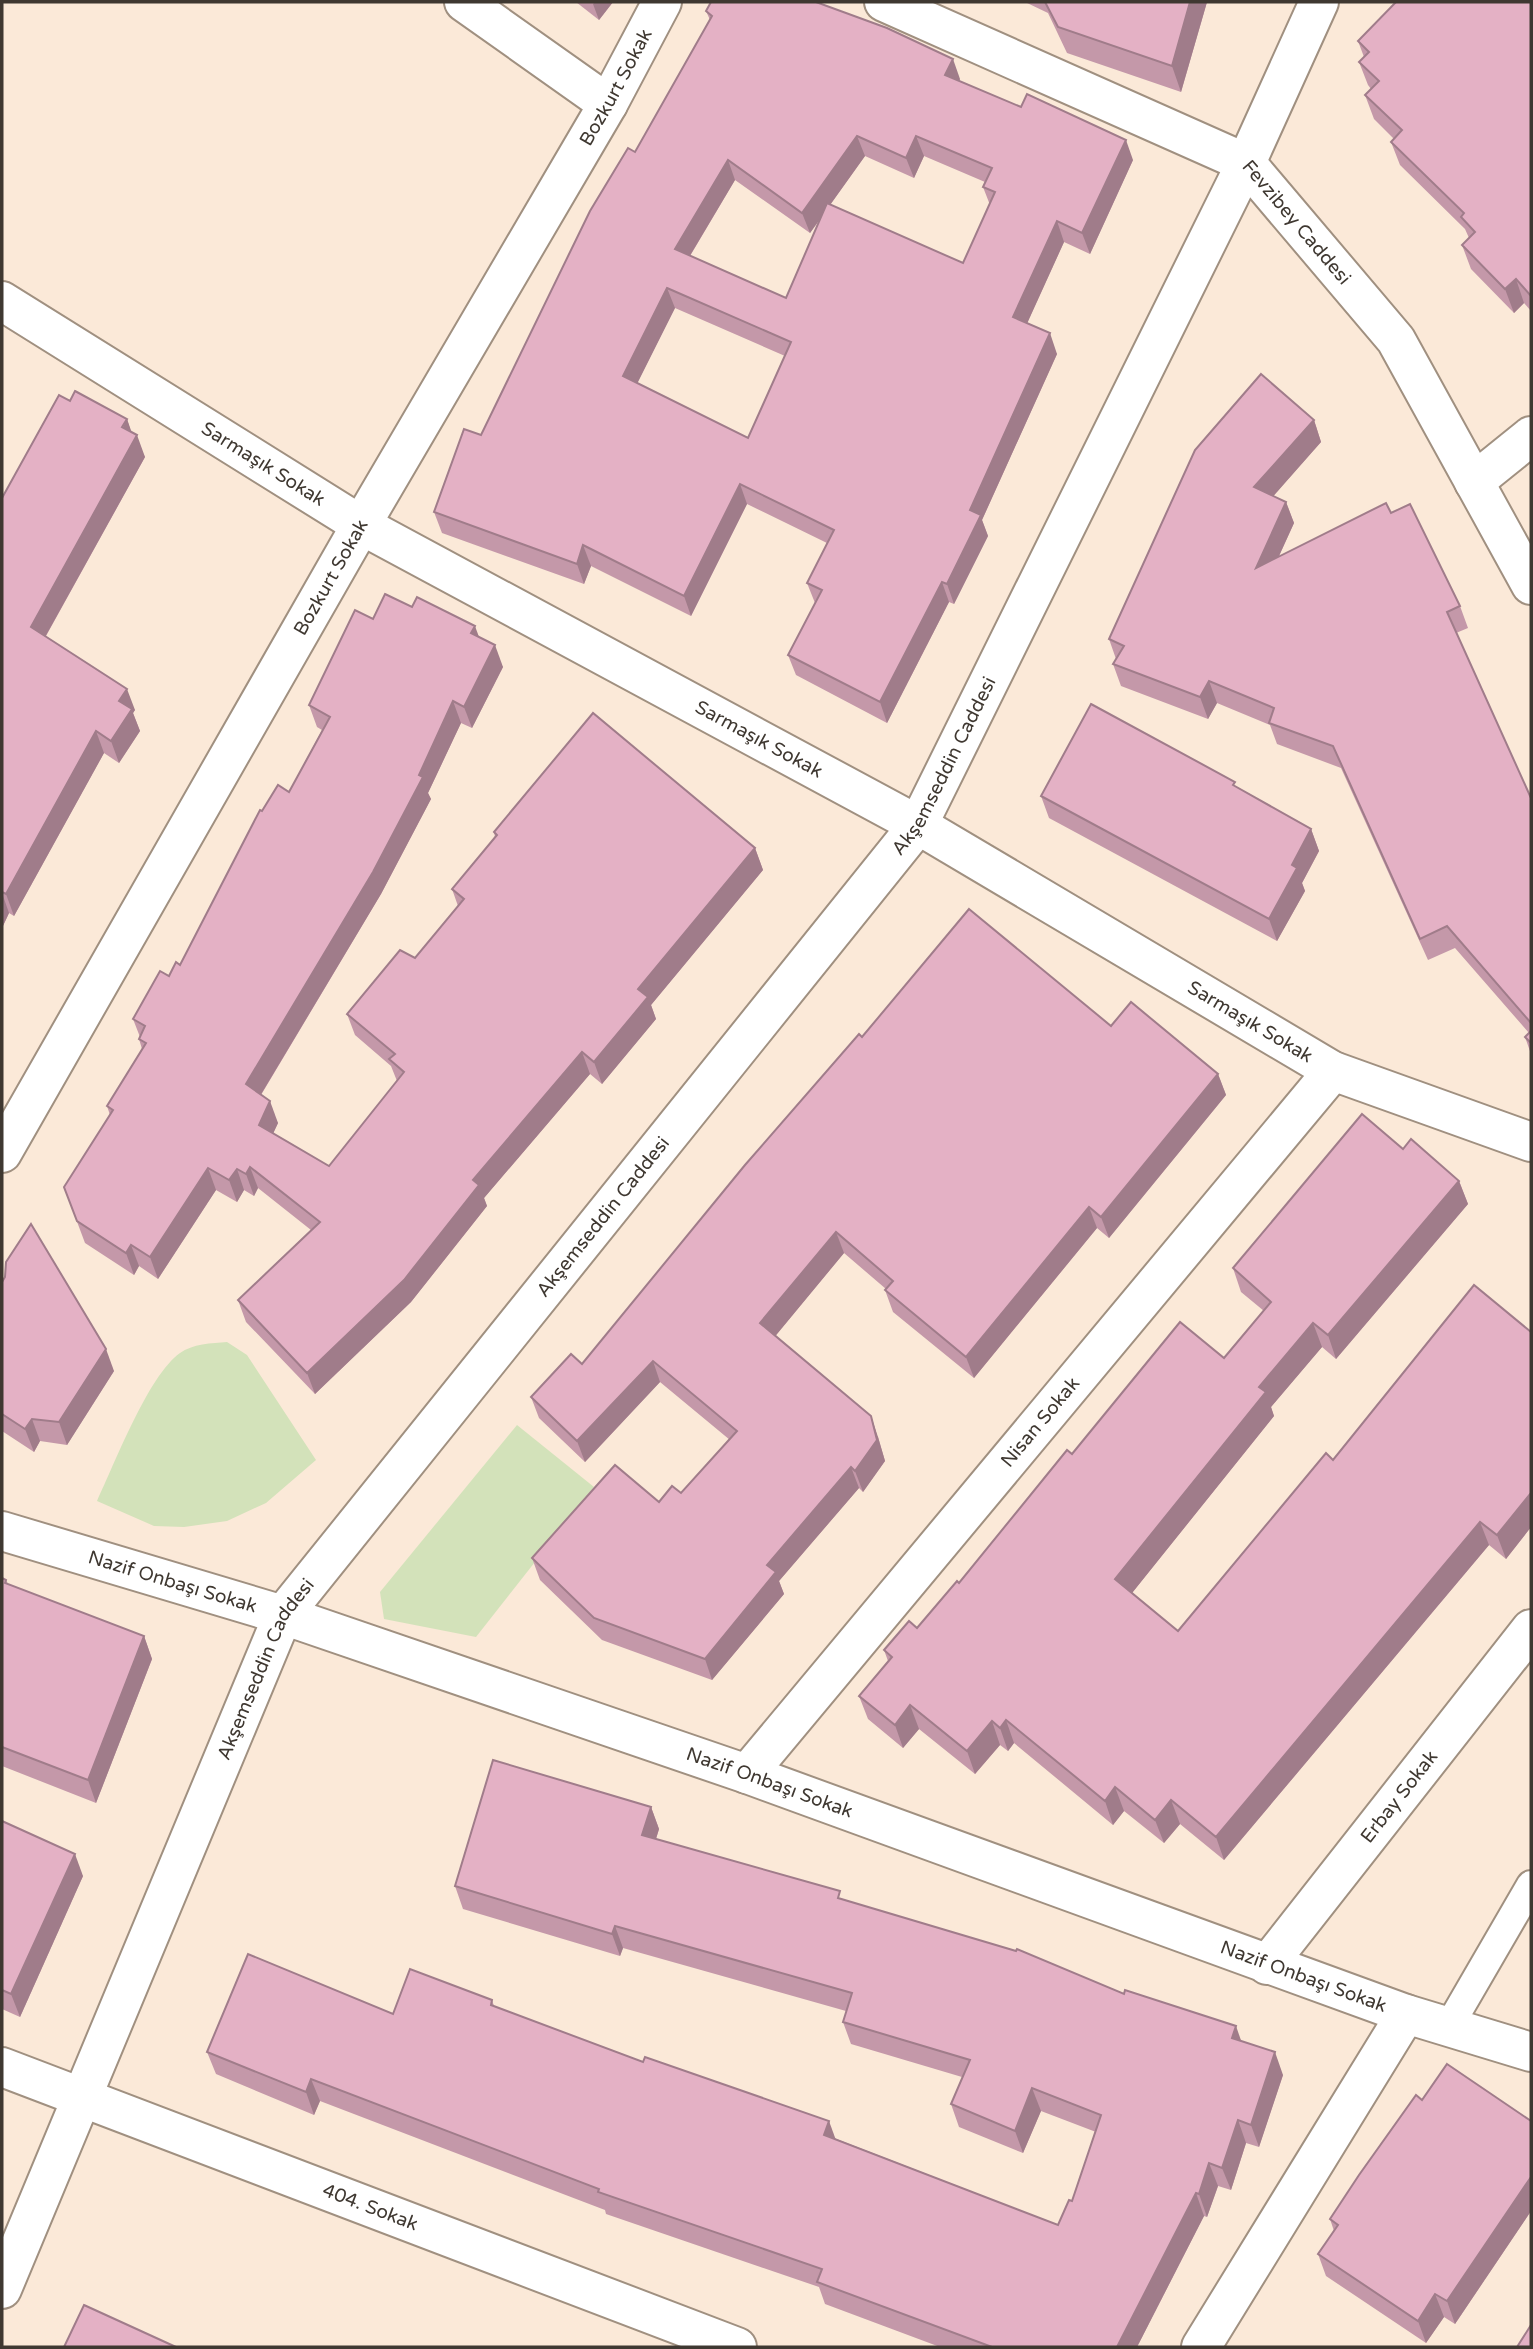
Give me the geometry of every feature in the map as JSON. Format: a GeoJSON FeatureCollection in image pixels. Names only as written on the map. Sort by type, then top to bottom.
{"type":"FeatureCollection","features":[{"type":"Feature","properties":{"kind":"street"},"geometry":{"type":"LineString","coordinates":[[464,2],[607,104]]}},
{"type":"Feature","properties":{"kind":"street","name":"Bozkurt Sokak"},"geometry":{"type":"LineString","coordinates":[[2,1153],[361,525],[607,104],[662,2]]}},
{"type":"Feature","properties":{"kind":"street","name":"Fevzibey Caddesi"},"geometry":{"type":"LineString","coordinates":[[884,2],[1246,163],[1396,340],[1531,585]]}},
{"type":"Feature","properties":{"kind":"street","name":"Akşemseddin Caddesi"},"geometry":{"type":"LineString","coordinates":[[2,2289],[284,1615],[918,824],[1246,163],[1319,2]]}},
{"type":"Feature","properties":{"kind":"street","name":"Sarmaşık Sokak"},"geometry":{"type":"LineString","coordinates":[[2,301],[361,525],[918,824],[1333,1071],[1531,1142]]}},
{"type":"Feature","properties":{"kind":"street"},"geometry":{"type":"LineString","coordinates":[[1474,482],[1531,436]]}},
{"type":"Feature","properties":{"kind":"street","name":"Nisan Sokak"},"geometry":{"type":"LineString","coordinates":[[747,1774],[1333,1071]]}},
{"type":"Feature","properties":{"kind":"street","name":"Nazif Onbaşı Sokak"},"geometry":{"type":"LineString","coordinates":[[2,1531],[284,1615],[747,1774],[1406,2014],[1531,2052]]}},
{"type":"Feature","properties":{"kind":"street","name":"Erbay Sokak"},"geometry":{"type":"LineString","coordinates":[[1267,1965],[1531,1629]]}},
{"type":"Feature","properties":{"kind":"street"},"geometry":{"type":"LineString","coordinates":[[1201,2347],[1406,2014]]}},
{"type":"Feature","properties":{"kind":"street","name":"404. Sokak"},"geometry":{"type":"LineString","coordinates":[[2,2067],[737,2347]]}},
{"type":"Feature","properties":{"kind":"lane"},"geometry":{"type":"LineString","coordinates":[[1448,2028],[1531,1885]]}},
{"type":"Feature","properties":{"kind":"green space"},"geometry":{"type":"Polygon","coordinates":[[[227,1342],[247,1355],[316,1460],[266,1503],[227,1521],[184,1527],[154,1526],[97,1501],[133,1421],[168,1364],[190,1348],[227,1342]]]}},
{"type":"Feature","properties":{"kind":"green space"},"geometry":{"type":"Polygon","coordinates":[[[517,1425],[594,1487],[476,1637],[384,1619],[380,1592],[517,1425]]]}},
{"type":"Feature","properties":{"kind":"building"},"geometry":{"type":"Polygon","coordinates":[[[711,2],[816,2],[887,28],[953,59],[945,75],[1021,107],[1027,94],[1126,140],[1082,233],[1057,221],[1013,317],[1050,333],[970,510],[981,515],[947,584],[942,582],[880,702],[788,655],[822,590],[807,583],[834,530],[740,484],[684,596],[583,545],[577,564],[434,512],[464,429],[481,435],[590,211],[628,148],[635,152],[712,16],[706,11],[711,2]],[[857,136],[802,213],[728,160],[675,249],[786,298],[827,203],[963,263],[995,192],[983,187],[992,168],[916,136],[906,158],[857,136]],[[667,288],[623,376],[748,438],[791,342],[667,288]]]}},
{"type":"Feature","properties":{"kind":"building"},"geometry":{"type":"Polygon","coordinates":[[[1045,2],[1190,2],[1172,66],[1058,27],[1045,2]]]}},
{"type":"Feature","properties":{"kind":"building"},"geometry":{"type":"Polygon","coordinates":[[[1396,2],[1531,2],[1531,296],[1516,279],[1505,289],[1462,245],[1475,232],[1461,217],[1464,213],[1391,142],[1402,130],[1365,95],[1379,81],[1359,62],[1369,52],[1358,41],[1396,2]]]}},
{"type":"Feature","properties":{"kind":"building"},"geometry":{"type":"Polygon","coordinates":[[[1261,374],[1314,420],[1254,487],[1286,502],[1256,568],[1386,503],[1391,513],[1410,504],[1460,606],[1447,612],[1531,798],[1531,1023],[1447,926],[1420,939],[1333,746],[1269,723],[1274,708],[1209,681],[1200,697],[1113,664],[1124,646],[1109,639],[1195,450],[1261,374]]]}},
{"type":"Feature","properties":{"kind":"building"},"geometry":{"type":"Polygon","coordinates":[[[75,391],[127,419],[122,427],[137,435],[31,627],[127,689],[119,701],[132,709],[111,741],[96,731],[6,894],[2,892],[2,498],[59,395],[70,401],[75,391]]]}},
{"type":"Feature","properties":{"kind":"building"},"geometry":{"type":"Polygon","coordinates":[[[385,594],[412,607],[417,597],[475,626],[471,633],[495,645],[464,707],[453,701],[419,775],[423,777],[373,872],[246,1084],[270,1101],[259,1125],[329,1166],[404,1072],[389,1059],[395,1054],[347,1014],[400,950],[415,958],[464,899],[452,889],[497,835],[494,832],[593,713],[755,848],[638,989],[648,997],[594,1062],[582,1052],[473,1180],[479,1185],[404,1280],[307,1373],[238,1300],[320,1222],[250,1167],[246,1174],[237,1169],[229,1180],[208,1168],[150,1257],[131,1245],[126,1253],[77,1221],[64,1187],[113,1110],[107,1106],[146,1043],[139,1039],[145,1026],[133,1019],[160,971],[169,976],[176,962],[180,965],[260,810],[262,811],[278,785],[289,792],[330,717],[309,705],[355,610],[373,619],[385,594]]]}},
{"type":"Feature","properties":{"kind":"building"},"geometry":{"type":"Polygon","coordinates":[[[1091,704],[1235,782],[1233,785],[1311,829],[1292,865],[1297,868],[1269,919],[1041,796],[1091,704]]]}},
{"type":"Feature","properties":{"kind":"building"},"geometry":{"type":"Polygon","coordinates":[[[969,909],[1111,1026],[1131,1002],[1218,1074],[1101,1217],[1089,1207],[966,1357],[885,1290],[893,1281],[836,1232],[760,1323],[871,1416],[877,1440],[855,1471],[851,1467],[767,1565],[776,1572],[705,1659],[594,1618],[532,1558],[615,1465],[659,1502],[672,1486],[681,1493],[737,1431],[653,1361],[577,1441],[531,1397],[571,1354],[582,1364],[745,1165],[859,1034],[862,1037],[969,909]]]}},
{"type":"Feature","properties":{"kind":"building"},"geometry":{"type":"Polygon","coordinates":[[[1531,1031],[1531,1043],[1525,1037],[1531,1031]]]}},
{"type":"Feature","properties":{"kind":"building"},"geometry":{"type":"Polygon","coordinates":[[[1362,1114],[1403,1149],[1411,1139],[1459,1181],[1328,1335],[1313,1323],[1259,1387],[1266,1392],[1115,1579],[1178,1631],[1326,1453],[1333,1460],[1474,1285],[1531,1332],[1531,1493],[1497,1535],[1480,1522],[1216,1837],[1171,1800],[1155,1820],[1115,1787],[1105,1801],[1006,1720],[1000,1728],[992,1721],[967,1751],[910,1705],[895,1725],[859,1696],[892,1657],[884,1650],[909,1621],[917,1628],[957,1581],[959,1583],[1067,1450],[1072,1454],[1180,1322],[1224,1358],[1271,1302],[1233,1268],[1362,1114]]]}},
{"type":"Feature","properties":{"kind":"building"},"geometry":{"type":"Polygon","coordinates":[[[31,1224],[106,1349],[59,1422],[32,1419],[25,1429],[2,1414],[2,1282],[6,1262],[31,1224]]]}},
{"type":"Feature","properties":{"kind":"building"},"geometry":{"type":"Polygon","coordinates":[[[2,1578],[6,1580],[5,1583],[144,1636],[88,1780],[2,1747],[2,1578]]]}},
{"type":"Feature","properties":{"kind":"building"},"geometry":{"type":"Polygon","coordinates":[[[493,1760],[651,1807],[642,1835],[840,1891],[838,1898],[1016,1951],[1017,1949],[1124,1994],[1125,1990],[1236,2026],[1232,2038],[1275,2052],[1251,2125],[1238,2120],[1222,2168],[1209,2163],[1199,2194],[1196,2193],[1117,2347],[992,2347],[817,2282],[822,2269],[598,2192],[599,2189],[311,2079],[306,2092],[207,2052],[248,1954],[393,2014],[410,1969],[492,2000],[491,2005],[643,2062],[645,2057],[829,2121],[824,2135],[1058,2225],[1069,2200],[1072,2201],[1101,2115],[1032,2088],[1015,2131],[951,2104],[970,2060],[843,2022],[852,1993],[615,1926],[612,1934],[455,1886],[493,1760]]]}},
{"type":"Feature","properties":{"kind":"building"},"geometry":{"type":"Polygon","coordinates":[[[2,1821],[75,1854],[11,1994],[2,1990],[2,1821]]]}},
{"type":"Feature","properties":{"kind":"building"},"geometry":{"type":"Polygon","coordinates":[[[1447,2064],[1531,2121],[1531,2177],[1447,2301],[1435,2294],[1418,2321],[1318,2254],[1338,2225],[1330,2219],[1359,2175],[1416,2095],[1422,2100],[1447,2064]]]}},
{"type":"Feature","properties":{"kind":"building"},"geometry":{"type":"Polygon","coordinates":[[[84,2305],[176,2347],[64,2347],[84,2305]]]}},
{"type":"Feature","properties":{"kind":"building"},"geometry":{"type":"Polygon","coordinates":[[[1531,2325],[1531,2347],[1517,2347],[1531,2325]]]}}]}
